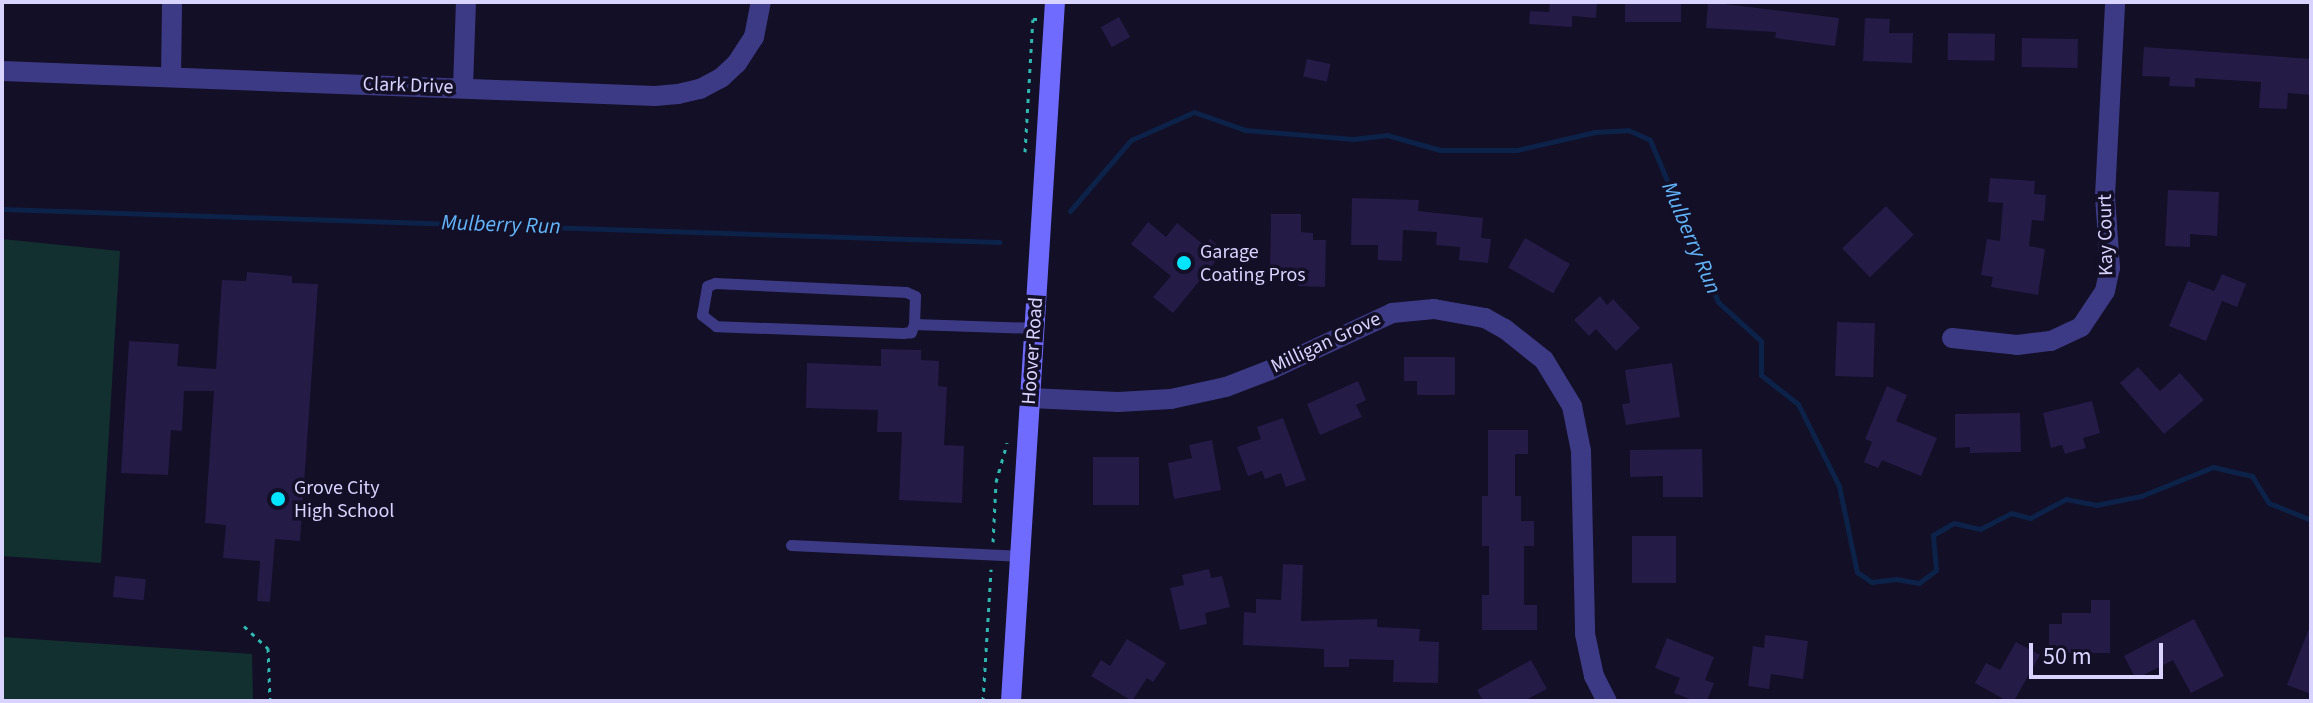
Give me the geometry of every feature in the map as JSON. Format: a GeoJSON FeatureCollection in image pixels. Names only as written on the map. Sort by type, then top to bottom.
{"type":"FeatureCollection","features":[{"type":"Feature","properties":{"kind":"main road","name":"Hoover Road"},"geometry":{"type":"LineString","coordinates":[[1011,701],[1055,11]]}},
{"type":"Feature","properties":{"kind":"street"},"geometry":{"type":"LineString","coordinates":[[171,77],[172,2]]}},
{"type":"Feature","properties":{"kind":"street"},"geometry":{"type":"LineString","coordinates":[[463,87],[466,2]]}},
{"type":"Feature","properties":{"kind":"street","name":"Clark Drive"},"geometry":{"type":"LineString","coordinates":[[2,71],[655,96],[700,89],[721,78],[747,50],[759,21],[761,2]]}},
{"type":"Feature","properties":{"kind":"street","name":"Kay Court"},"geometry":{"type":"LineString","coordinates":[[1952,338],[2017,345],[2051,341],[2081,327],[2105,291],[2110,268],[2105,196],[2115,2]]}},
{"type":"Feature","properties":{"kind":"street","name":"Milligan Grove"},"geometry":{"type":"LineString","coordinates":[[1030,398],[1118,402],[1171,399],[1212,390],[1270,370],[1362,325],[1413,309],[1461,313],[1495,323],[1544,360],[1572,406],[1579,428],[1585,634],[1594,676],[1607,701]]}},
{"type":"Feature","properties":{"kind":"lane"},"geometry":{"type":"LineString","coordinates":[[715,283],[906,292],[915,296],[914,324],[911,332],[903,333],[716,326],[702,315],[707,286],[715,283]]}},
{"type":"Feature","properties":{"kind":"lane"},"geometry":{"type":"LineString","coordinates":[[914,324],[1035,328]]}},
{"type":"Feature","properties":{"kind":"lane"},"geometry":{"type":"LineString","coordinates":[[791,545],[1021,556]]}},
{"type":"Feature","properties":{"kind":"path"},"geometry":{"type":"LineString","coordinates":[[1024,160],[1033,19],[1055,11]]}},
{"type":"Feature","properties":{"kind":"path"},"geometry":{"type":"LineString","coordinates":[[983,701],[996,482],[1008,439]]}},
{"type":"Feature","properties":{"kind":"path"},"geometry":{"type":"LineString","coordinates":[[244,626],[268,648],[270,701]]}},
{"type":"Feature","properties":{"kind":"green space"},"geometry":{"type":"Polygon","coordinates":[[[2,239],[120,251],[101,563],[2,556],[2,239]]]}},
{"type":"Feature","properties":{"kind":"green space"},"geometry":{"type":"Polygon","coordinates":[[[2,637],[252,654],[253,701],[2,701],[2,637]]]}},
{"type":"Feature","properties":{"kind":"building"},"geometry":{"type":"Polygon","coordinates":[[[1550,2],[1597,2],[1596,18],[1572,16],[1572,27],[1529,24],[1530,11],[1549,12],[1550,2]]]}},
{"type":"Feature","properties":{"kind":"building"},"geometry":{"type":"Polygon","coordinates":[[[1625,2],[1681,2],[1681,22],[1625,22],[1625,2]]]}},
{"type":"Feature","properties":{"kind":"building"},"geometry":{"type":"Polygon","coordinates":[[[1708,2],[1839,18],[1835,46],[1775,38],[1776,32],[1706,28],[1708,2]]]}},
{"type":"Feature","properties":{"kind":"building"},"geometry":{"type":"Polygon","coordinates":[[[1119,17],[1130,37],[1112,47],[1101,27],[1119,17]]]}},
{"type":"Feature","properties":{"kind":"building"},"geometry":{"type":"Polygon","coordinates":[[[1865,18],[1890,19],[1889,33],[1913,33],[1912,63],[1863,61],[1865,18]]]}},
{"type":"Feature","properties":{"kind":"building"},"geometry":{"type":"Polygon","coordinates":[[[1948,33],[1995,34],[1995,61],[1948,60],[1948,33]]]}},
{"type":"Feature","properties":{"kind":"building"},"geometry":{"type":"Polygon","coordinates":[[[2022,38],[2078,39],[2077,68],[2021,67],[2022,38]]]}},
{"type":"Feature","properties":{"kind":"building"},"geometry":{"type":"Polygon","coordinates":[[[2144,47],[2311,59],[2311,95],[2288,93],[2287,109],[2259,108],[2261,82],[2195,78],[2195,87],[2169,86],[2170,77],[2142,76],[2144,47]]]}},
{"type":"Feature","properties":{"kind":"building"},"geometry":{"type":"Polygon","coordinates":[[[1307,59],[1330,64],[1327,82],[1303,77],[1307,59]]]}},
{"type":"Feature","properties":{"kind":"building"},"geometry":{"type":"Polygon","coordinates":[[[1990,178],[2035,181],[2034,194],[2046,195],[2044,221],[2032,220],[2029,246],[2045,249],[2038,295],[1991,287],[1993,277],[1981,275],[1987,239],[2000,241],[2003,203],[1988,202],[1990,178]]]}},
{"type":"Feature","properties":{"kind":"building"},"geometry":{"type":"Polygon","coordinates":[[[2168,190],[2219,192],[2217,236],[2190,234],[2190,247],[2165,246],[2168,190]]]}},
{"type":"Feature","properties":{"kind":"building"},"geometry":{"type":"Polygon","coordinates":[[[1352,198],[1419,200],[1418,211],[1483,218],[1481,238],[1491,239],[1488,263],[1459,260],[1460,247],[1436,245],[1437,232],[1403,230],[1402,261],[1378,260],[1378,245],[1351,245],[1352,198]]]}},
{"type":"Feature","properties":{"kind":"building"},"geometry":{"type":"Polygon","coordinates":[[[1886,206],[1914,235],[1870,277],[1842,248],[1886,206]]]}},
{"type":"Feature","properties":{"kind":"building"},"geometry":{"type":"Polygon","coordinates":[[[1271,214],[1301,214],[1301,232],[1313,233],[1313,240],[1326,240],[1325,287],[1298,286],[1299,275],[1270,274],[1271,214]]]}},
{"type":"Feature","properties":{"kind":"building","name":"Garage Coating Pros"},"geometry":{"type":"Polygon","coordinates":[[[1148,222],[1166,237],[1177,223],[1205,246],[1210,239],[1224,251],[1173,313],[1153,297],[1171,276],[1131,244],[1148,222]]]}},
{"type":"Feature","properties":{"kind":"building"},"geometry":{"type":"Polygon","coordinates":[[[1525,238],[1570,264],[1553,293],[1508,267],[1525,238]]]}},
{"type":"Feature","properties":{"kind":"building"},"geometry":{"type":"Polygon","coordinates":[[[247,272],[292,276],[292,283],[318,284],[300,541],[275,539],[270,602],[257,601],[260,561],[223,558],[226,525],[205,523],[214,391],[184,391],[182,431],[171,430],[168,475],[121,473],[129,341],[179,344],[177,366],[216,369],[222,280],[246,281],[247,272]]]}},
{"type":"Feature","properties":{"kind":"building"},"geometry":{"type":"Polygon","coordinates":[[[2222,274],[2246,284],[2237,307],[2222,301],[2206,341],[2169,326],[2188,281],[2214,291],[2222,274]]]}},
{"type":"Feature","properties":{"kind":"building"},"geometry":{"type":"Polygon","coordinates":[[[1600,296],[1607,305],[1613,299],[1640,328],[1616,351],[1596,329],[1589,336],[1574,320],[1600,296]]]}},
{"type":"Feature","properties":{"kind":"building"},"geometry":{"type":"Polygon","coordinates":[[[1837,322],[1875,323],[1873,377],[1835,376],[1837,322]]]}},
{"type":"Feature","properties":{"kind":"building"},"geometry":{"type":"Polygon","coordinates":[[[881,349],[921,350],[921,360],[939,361],[938,386],[947,387],[944,445],[964,446],[962,503],[899,500],[902,432],[877,432],[878,410],[806,408],[807,363],[881,366],[881,349]]]}},
{"type":"Feature","properties":{"kind":"building"},"geometry":{"type":"Polygon","coordinates":[[[1404,357],[1455,357],[1455,395],[1417,395],[1417,381],[1404,381],[1404,357]]]}},
{"type":"Feature","properties":{"kind":"building"},"geometry":{"type":"Polygon","coordinates":[[[1672,363],[1680,417],[1626,425],[1622,404],[1630,403],[1625,370],[1672,363]]]}},
{"type":"Feature","properties":{"kind":"building"},"geometry":{"type":"Polygon","coordinates":[[[2138,367],[2160,391],[2180,373],[2204,400],[2164,434],[2120,383],[2138,367]]]}},
{"type":"Feature","properties":{"kind":"building"},"geometry":{"type":"Polygon","coordinates":[[[1358,381],[1366,400],[1356,405],[1362,417],[1320,435],[1307,404],[1358,381]]]}},
{"type":"Feature","properties":{"kind":"building"},"geometry":{"type":"Polygon","coordinates":[[[1887,386],[1907,395],[1896,421],[1937,438],[1921,476],[1882,460],[1878,468],[1864,462],[1872,442],[1865,439],[1887,386]]]}},
{"type":"Feature","properties":{"kind":"building"},"geometry":{"type":"Polygon","coordinates":[[[2092,401],[2100,433],[2083,438],[2086,448],[2065,454],[2062,445],[2051,448],[2043,413],[2092,401]]]}},
{"type":"Feature","properties":{"kind":"building"},"geometry":{"type":"Polygon","coordinates":[[[2020,413],[2021,452],[1970,453],[1970,447],[1955,448],[1955,414],[2020,413]]]}},
{"type":"Feature","properties":{"kind":"building"},"geometry":{"type":"Polygon","coordinates":[[[1283,418],[1306,480],[1286,487],[1281,473],[1265,479],[1262,471],[1248,476],[1237,447],[1261,439],[1257,427],[1283,418]]]}},
{"type":"Feature","properties":{"kind":"building"},"geometry":{"type":"Polygon","coordinates":[[[1488,430],[1528,430],[1528,454],[1515,454],[1515,496],[1521,496],[1521,521],[1534,521],[1534,546],[1524,546],[1524,605],[1537,605],[1537,630],[1482,630],[1482,595],[1489,595],[1489,546],[1482,546],[1482,496],[1488,496],[1488,430]]]}},
{"type":"Feature","properties":{"kind":"building"},"geometry":{"type":"Polygon","coordinates":[[[1212,440],[1221,490],[1174,499],[1168,463],[1192,458],[1189,445],[1212,440]]]}},
{"type":"Feature","properties":{"kind":"building"},"geometry":{"type":"Polygon","coordinates":[[[1702,449],[1703,497],[1663,497],[1663,476],[1630,477],[1630,450],[1702,449]]]}},
{"type":"Feature","properties":{"kind":"building"},"geometry":{"type":"Polygon","coordinates":[[[1093,457],[1139,457],[1139,505],[1093,505],[1093,457]]]}},
{"type":"Feature","properties":{"kind":"building"},"geometry":{"type":"Polygon","coordinates":[[[1632,536],[1676,536],[1676,583],[1632,583],[1632,536]]]}},
{"type":"Feature","properties":{"kind":"building"},"geometry":{"type":"Polygon","coordinates":[[[1283,564],[1303,565],[1301,621],[1377,619],[1377,627],[1420,629],[1419,641],[1439,642],[1438,683],[1393,682],[1394,660],[1349,659],[1349,667],[1324,667],[1324,649],[1243,645],[1244,612],[1256,613],[1256,599],[1281,600],[1283,564]]]}},
{"type":"Feature","properties":{"kind":"building"},"geometry":{"type":"Polygon","coordinates":[[[1209,569],[1211,578],[1222,576],[1230,607],[1205,613],[1207,624],[1180,630],[1170,588],[1184,585],[1182,575],[1209,569]]]}},
{"type":"Feature","properties":{"kind":"building"},"geometry":{"type":"Polygon","coordinates":[[[115,576],[146,579],[144,600],[113,597],[115,576]]]}},
{"type":"Feature","properties":{"kind":"building"},"geometry":{"type":"Polygon","coordinates":[[[2091,600],[2110,600],[2110,653],[2049,653],[2049,624],[2062,624],[2062,613],[2091,613],[2091,600]]]}},
{"type":"Feature","properties":{"kind":"building"},"geometry":{"type":"Polygon","coordinates":[[[2194,619],[2224,676],[2191,693],[2173,660],[2136,679],[2124,656],[2194,619]]]}},
{"type":"Feature","properties":{"kind":"building"},"geometry":{"type":"Polygon","coordinates":[[[2311,626],[2311,694],[2287,685],[2311,626]]]}},
{"type":"Feature","properties":{"kind":"building"},"geometry":{"type":"Polygon","coordinates":[[[1765,635],[1808,641],[1803,679],[1771,674],[1769,689],[1748,686],[1753,646],[1764,648],[1765,635]]]}},
{"type":"Feature","properties":{"kind":"building"},"geometry":{"type":"Polygon","coordinates":[[[1667,638],[1714,657],[1705,680],[1714,683],[1707,701],[1695,701],[1674,693],[1680,678],[1655,668],[1667,638]]]}},
{"type":"Feature","properties":{"kind":"building"},"geometry":{"type":"Polygon","coordinates":[[[1127,639],[1166,663],[1153,682],[1147,678],[1132,701],[1091,676],[1101,660],[1110,666],[1127,639]]]}},
{"type":"Feature","properties":{"kind":"building"},"geometry":{"type":"Polygon","coordinates":[[[2016,642],[2040,655],[2014,701],[2007,701],[1975,683],[1986,663],[2000,670],[2016,642]]]}},
{"type":"Feature","properties":{"kind":"building"},"geometry":{"type":"Polygon","coordinates":[[[1531,660],[1547,689],[1524,701],[1483,701],[1477,690],[1531,660]]]}},
{"type":"Feature","properties":{"kind":"waterway","name":"Mulberry Run"},"geometry":{"type":"LineString","coordinates":[[1070,211],[1131,140],[1194,112],[1245,130],[1354,139],[1387,135],[1440,150],[1517,150],[1595,132],[1628,130],[1650,140],[1718,302],[1761,341],[1761,375],[1798,404],[1839,486],[1857,572],[1872,582],[1896,579],[1919,583],[1936,570],[1933,535],[1954,523],[1980,529],[2011,513],[2030,518],[2066,499],[2096,505],[2141,496],[2213,467],[2252,476],[2269,503],[2311,520]]}},
{"type":"Feature","properties":{"kind":"waterway","name":"Mulberry Run"},"geometry":{"type":"LineString","coordinates":[[2,209],[999,242]]}},
{"type":"Feature","properties":{"kind":"place","name":"Garage Coating Pros"},"geometry":{"type":"Point","coordinates":[1184,263]}},
{"type":"Feature","properties":{"kind":"place","name":"Grove City High School"},"geometry":{"type":"Point","coordinates":[278,499]}}]}
